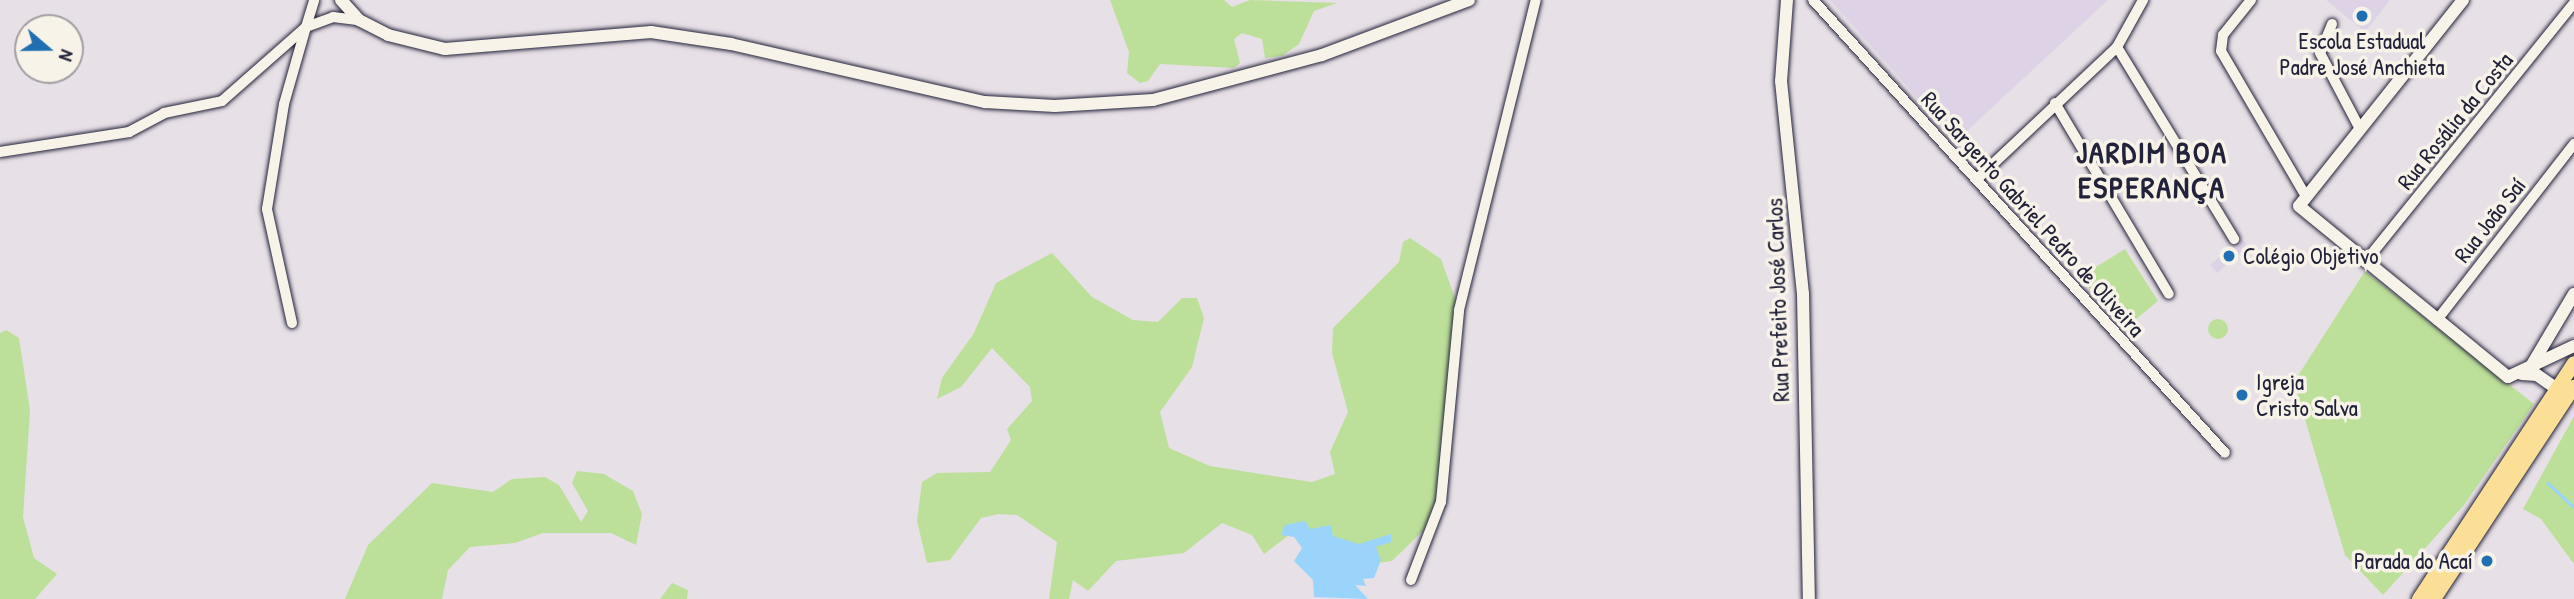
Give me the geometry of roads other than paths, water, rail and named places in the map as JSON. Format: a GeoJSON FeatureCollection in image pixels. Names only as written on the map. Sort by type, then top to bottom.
{"type":"FeatureCollection","features":[{"type":"Feature","properties":{"kind":"main road"},"geometry":{"type":"LineString","coordinates":[[2420,599],[2574,363]]}},
{"type":"Feature","properties":{"kind":"main road"},"geometry":{"type":"LineString","coordinates":[[2434,599],[2574,387]]}},
{"type":"Feature","properties":{"kind":"street"},"geometry":{"type":"LineString","coordinates":[[292,323],[270,238],[268,187],[314,0]]}},
{"type":"Feature","properties":{"kind":"street"},"geometry":{"type":"LineString","coordinates":[[341,0],[359,20]]}},
{"type":"Feature","properties":{"kind":"street"},"geometry":{"type":"LineString","coordinates":[[0,152],[129,132],[164,113],[222,101],[306,27],[333,17],[359,20],[408,42],[446,49],[651,32],[732,44],[985,102],[1055,106],[1166,96],[1322,55],[1469,0]]}},
{"type":"Feature","properties":{"kind":"street"},"geometry":{"type":"LineString","coordinates":[[1410,580],[1441,502],[1459,310],[1536,0]]}},
{"type":"Feature","properties":{"kind":"street","name":"Rua Prefeito José Carlos"},"geometry":{"type":"LineString","coordinates":[[1787,0],[1781,81],[1803,294],[1809,599]]}},
{"type":"Feature","properties":{"kind":"street","name":"Rua Sargento Gabriel Pedro de Oliveira"},"geometry":{"type":"LineString","coordinates":[[1813,0],[2225,453]]}},
{"type":"Feature","properties":{"kind":"street"},"geometry":{"type":"LineString","coordinates":[[1977,179],[2117,47],[2143,0]]}},
{"type":"Feature","properties":{"kind":"street"},"geometry":{"type":"LineString","coordinates":[[2251,0],[2223,36],[2221,51],[2302,197],[2302,211],[2508,377],[2574,346]]}},
{"type":"Feature","properties":{"kind":"street"},"geometry":{"type":"LineString","coordinates":[[2302,197],[2463,0]]}},
{"type":"Feature","properties":{"kind":"street","name":"Rua Rosália da Costa"},"geometry":{"type":"LineString","coordinates":[[2365,262],[2574,3]]}},
{"type":"Feature","properties":{"kind":"street"},"geometry":{"type":"LineString","coordinates":[[2332,24],[2320,53],[2359,127]]}},
{"type":"Feature","properties":{"kind":"street"},"geometry":{"type":"LineString","coordinates":[[2117,47],[2234,239]]}},
{"type":"Feature","properties":{"kind":"street"},"geometry":{"type":"LineString","coordinates":[[2055,103],[2169,294]]}},
{"type":"Feature","properties":{"kind":"street","name":"Rua João Saí"},"geometry":{"type":"LineString","coordinates":[[2437,320],[2574,144]]}},
{"type":"Feature","properties":{"kind":"street"},"geometry":{"type":"LineString","coordinates":[[2528,367],[2574,294]]}},
{"type":"Feature","properties":{"kind":"street"},"geometry":{"type":"LineString","coordinates":[[2528,367],[2557,389]]}},
{"type":"Feature","properties":{"kind":"water"},"geometry":{"type":"Polygon","coordinates":[[[1305,521],[1310,529],[1331,525],[1333,536],[1359,544],[1391,534],[1391,542],[1376,547],[1381,560],[1374,578],[1363,579],[1366,586],[1355,585],[1368,599],[1314,597],[1313,580],[1294,561],[1302,548],[1294,537],[1281,535],[1285,525],[1305,521]]]}},
{"type":"Feature","properties":{"kind":"waterway"},"geometry":{"type":"LineString","coordinates":[[2548,483],[2574,507]]}},
{"type":"Feature","properties":{"kind":"place","name":"Escola Estadual Padre José Anchieta"},"geometry":{"type":"Point","coordinates":[2362,16]}},
{"type":"Feature","properties":{"kind":"place","name":"Colégio Objetivo"},"geometry":{"type":"Point","coordinates":[2229,256]}},
{"type":"Feature","properties":{"kind":"place","name":"Igreja Cristo Salva"},"geometry":{"type":"Point","coordinates":[2242,395]}},
{"type":"Feature","properties":{"kind":"place","name":"Parada do Acaí"},"geometry":{"type":"Point","coordinates":[2487,561]}},
{"type":"Feature","properties":{"kind":"district","name":"JARDIM BOA ESPERANÇA"},"geometry":{"type":"Point","coordinates":[2152,169]}}]}
